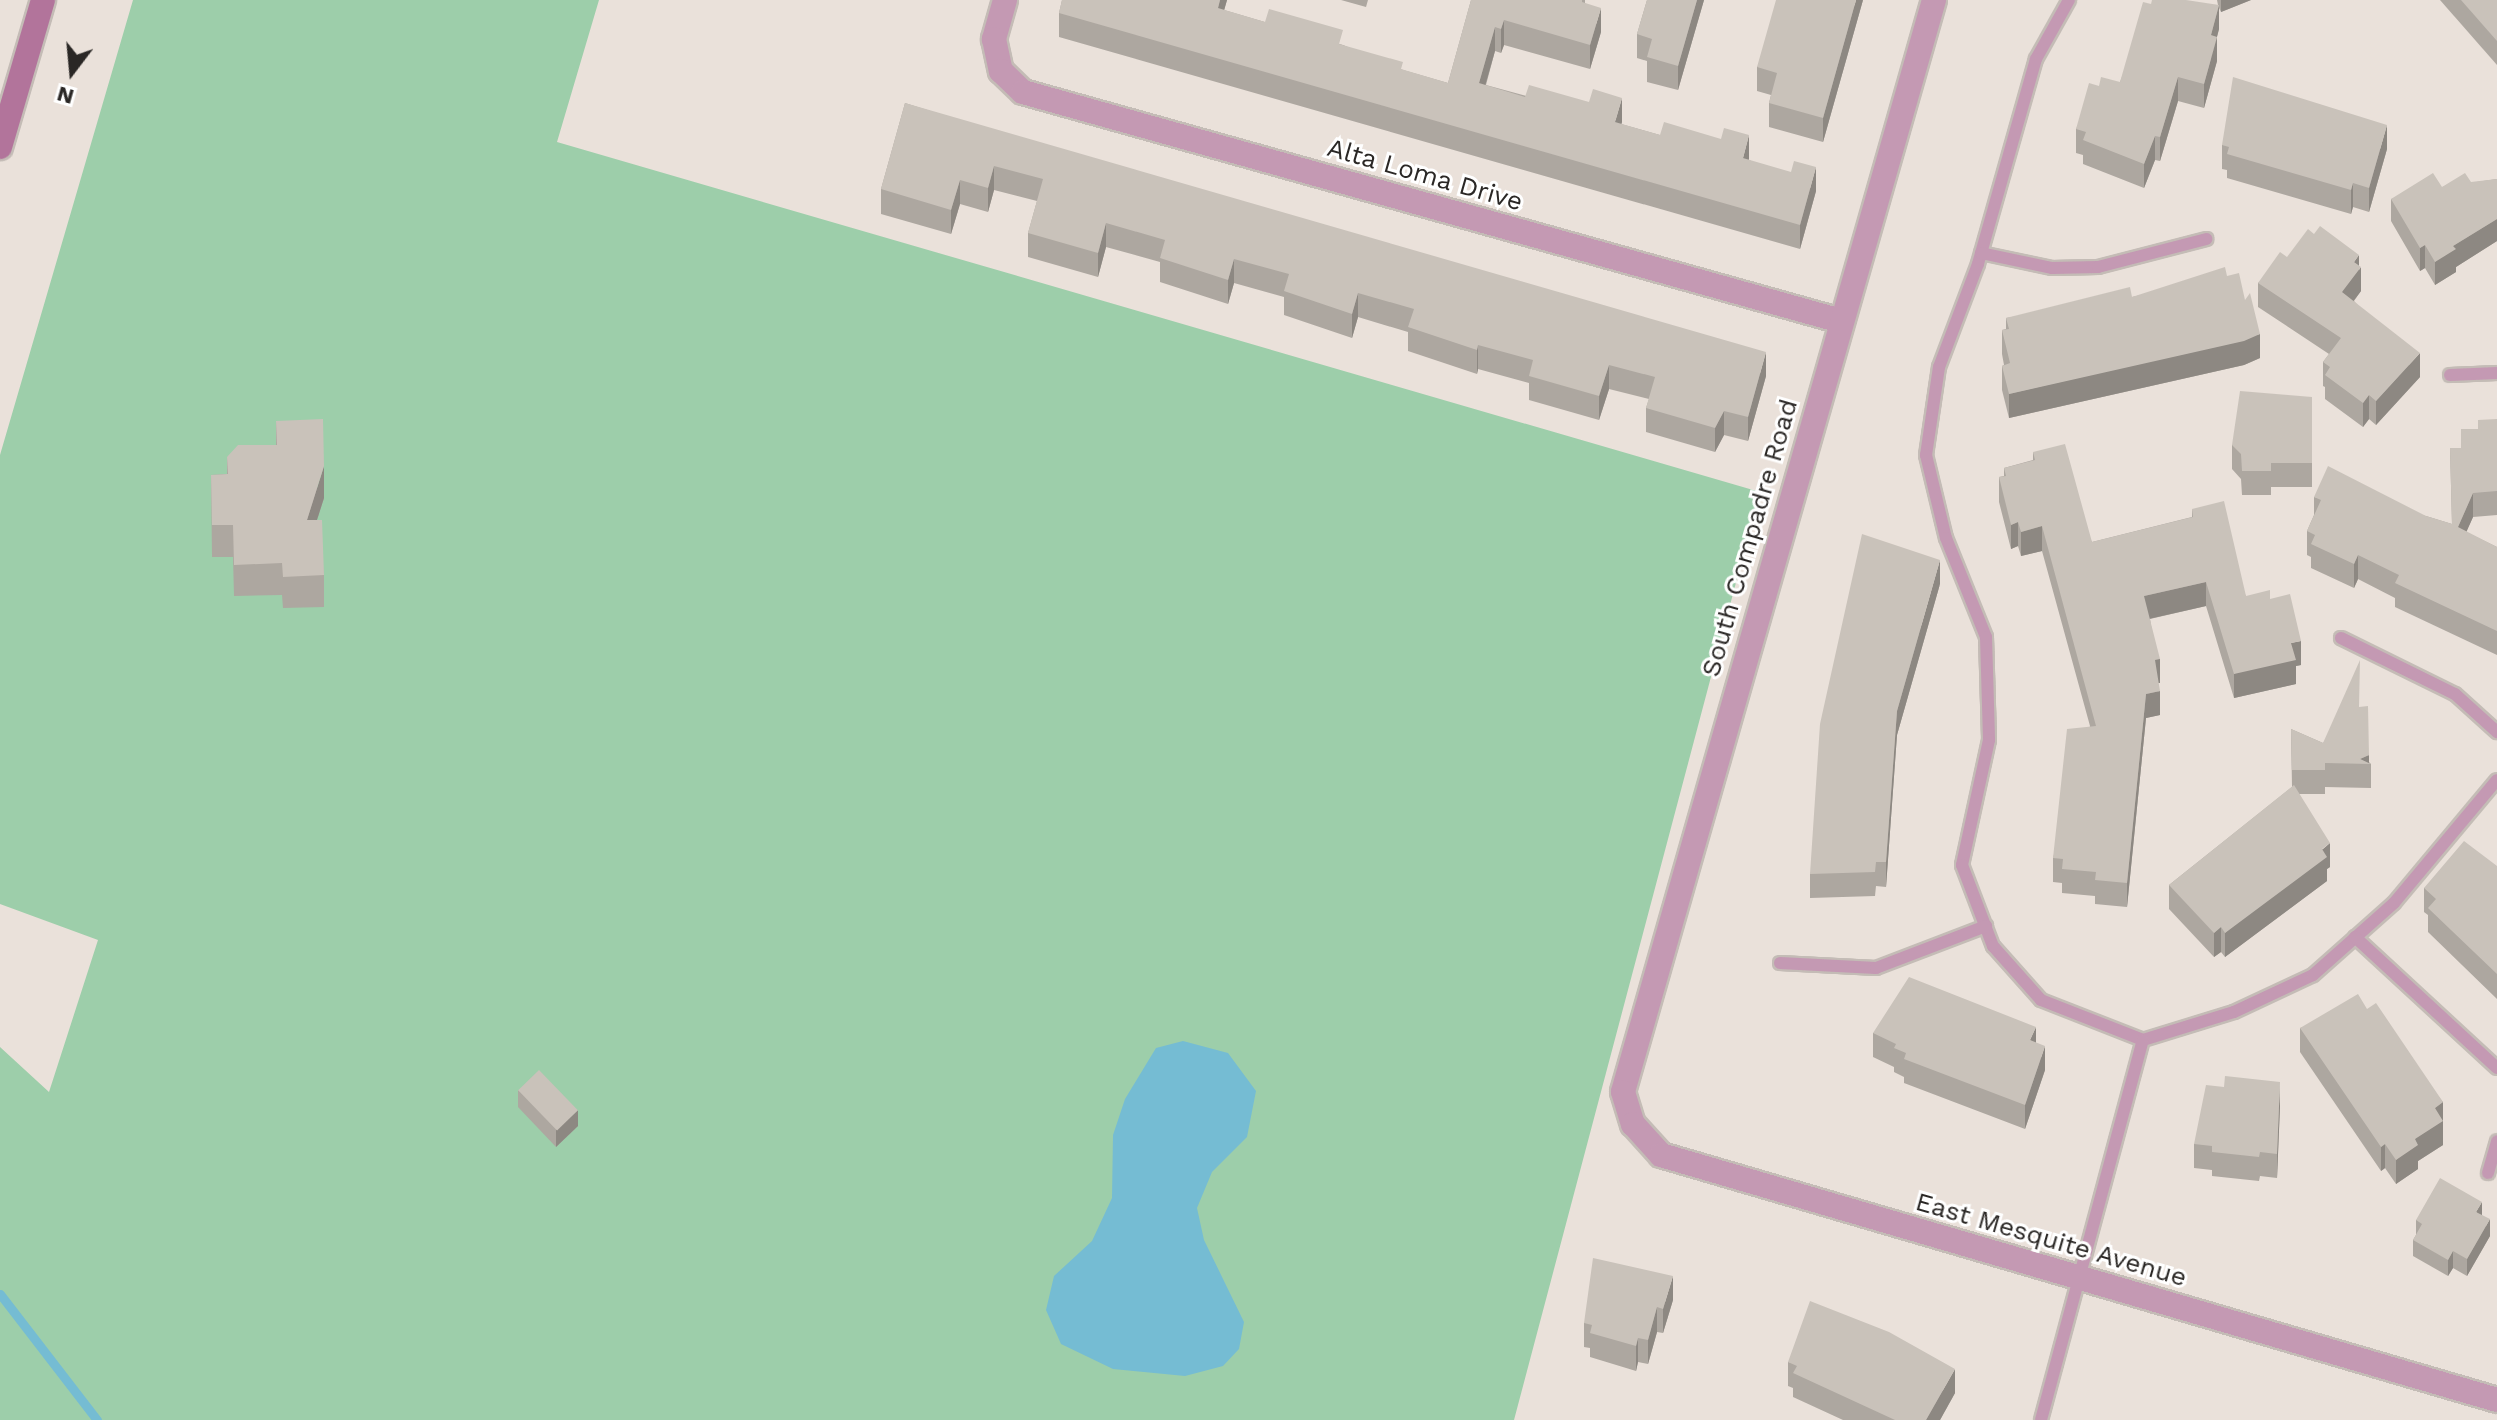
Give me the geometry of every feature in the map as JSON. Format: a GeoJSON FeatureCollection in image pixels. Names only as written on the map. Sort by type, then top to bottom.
{"type":"FeatureCollection","features":[{"type":"Feature","properties":{"kind":"street"},"geometry":{"type":"LineString","coordinates":[[0,147],[43,0]]}},
{"type":"Feature","properties":{"kind":"street","name":"Alta Loma Drive"},"geometry":{"type":"LineString","coordinates":[[1005,0],[994,39],[1001,71],[1023,92],[1841,321]]}},
{"type":"Feature","properties":{"kind":"street","name":"South Compadre Road"},"geometry":{"type":"LineString","coordinates":[[1623,1092],[1934,0]]}},
{"type":"Feature","properties":{"kind":"street","name":"East Mesquite Avenue"},"geometry":{"type":"LineString","coordinates":[[1623,1092],[1633,1124],[1661,1155],[2497,1400]]}},
{"type":"Feature","properties":{"kind":"lane"},"geometry":{"type":"LineString","coordinates":[[2069,0],[2036,59],[1981,253],[1939,367],[1926,455],[1946,538],[1986,637],[1989,740],[1962,865],[1993,946],[2041,1000],[2143,1040],[2234,1012],[2313,975],[2394,903],[2497,780]]}},
{"type":"Feature","properties":{"kind":"lane"},"geometry":{"type":"LineString","coordinates":[[1981,253],[2052,268],[2098,267],[2206,239]]}},
{"type":"Feature","properties":{"kind":"lane"},"geometry":{"type":"LineString","coordinates":[[2450,375],[2497,373]]}},
{"type":"Feature","properties":{"kind":"lane"},"geometry":{"type":"LineString","coordinates":[[2341,638],[2455,694],[2497,732]]}},
{"type":"Feature","properties":{"kind":"lane"},"geometry":{"type":"LineString","coordinates":[[1780,963],[1876,968],[1986,926]]}},
{"type":"Feature","properties":{"kind":"lane"},"geometry":{"type":"LineString","coordinates":[[2355,937],[2497,1068]]}},
{"type":"Feature","properties":{"kind":"lane"},"geometry":{"type":"LineString","coordinates":[[2041,1420],[2143,1040]]}},
{"type":"Feature","properties":{"kind":"lane"},"geometry":{"type":"LineString","coordinates":[[2488,1173],[2497,1141]]}},
{"type":"Feature","properties":{"kind":"green space"},"geometry":{"type":"Polygon","coordinates":[[[133,0],[599,0],[557,142],[1760,492],[1514,1420],[0,1420],[0,1047],[49,1092],[98,940],[0,904],[0,455],[133,0]]]}},
{"type":"Feature","properties":{"kind":"water"},"geometry":{"type":"Polygon","coordinates":[[[1183,1041],[1228,1053],[1256,1091],[1247,1137],[1212,1172],[1197,1208],[1204,1240],[1244,1322],[1239,1349],[1223,1366],[1185,1376],[1113,1369],[1061,1344],[1046,1310],[1054,1276],[1092,1241],[1112,1198],[1113,1135],[1125,1099],[1156,1048],[1183,1041]]]}},
{"type":"Feature","properties":{"kind":"building"},"geometry":{"type":"Polygon","coordinates":[[[1062,0],[1220,0],[1218,8],[1265,22],[1269,9],[1343,30],[1339,44],[1403,62],[1401,69],[1448,83],[1471,0],[1582,0],[1601,8],[1590,45],[1504,20],[1501,29],[1495,27],[1479,83],[1525,97],[1529,85],[1589,102],[1593,89],[1622,98],[1615,122],[1660,135],[1664,122],[1721,139],[1724,128],[1749,135],[1743,158],[1791,172],[1794,161],[1816,167],[1800,225],[1059,13],[1062,0]]]}},
{"type":"Feature","properties":{"kind":"building"},"geometry":{"type":"Polygon","coordinates":[[[1647,0],[1697,0],[1678,66],[1647,57],[1652,39],[1637,34],[1647,0]]]}},
{"type":"Feature","properties":{"kind":"building"},"geometry":{"type":"Polygon","coordinates":[[[1776,0],[1856,0],[1823,118],[1769,103],[1777,73],[1757,67],[1776,0]]]}},
{"type":"Feature","properties":{"kind":"building"},"geometry":{"type":"Polygon","coordinates":[[[2152,0],[2186,0],[2219,5],[2211,35],[2217,37],[2204,84],[2178,77],[2160,137],[2155,136],[2144,164],[2083,140],[2086,132],[2076,129],[2089,83],[2099,86],[2101,77],[2120,82],[2143,2],[2151,4],[2152,0]]]}},
{"type":"Feature","properties":{"kind":"building"},"geometry":{"type":"Polygon","coordinates":[[[2461,0],[2497,0],[2497,41],[2461,0]]]}},
{"type":"Feature","properties":{"kind":"building"},"geometry":{"type":"Polygon","coordinates":[[[2233,77],[2387,125],[2369,188],[2353,183],[2351,190],[2227,154],[2229,147],[2222,145],[2233,77]]]}},
{"type":"Feature","properties":{"kind":"building"},"geometry":{"type":"Polygon","coordinates":[[[905,103],[1766,352],[1748,417],[1724,411],[1715,428],[1646,408],[1655,377],[1609,365],[1599,396],[1529,376],[1533,360],[1478,345],[1477,350],[1408,327],[1414,309],[1358,293],[1352,314],[1284,291],[1289,274],[1234,259],[1228,280],[1160,258],[1165,240],[1106,223],[1098,253],[1028,233],[1043,179],[994,166],[988,188],[960,180],[951,210],[881,189],[905,103]]]}},
{"type":"Feature","properties":{"kind":"building"},"geometry":{"type":"Polygon","coordinates":[[[2433,173],[2442,187],[2465,173],[2471,182],[2497,179],[2497,219],[2453,246],[2456,249],[2435,262],[2425,245],[2420,248],[2391,199],[2433,173]]]}},
{"type":"Feature","properties":{"kind":"building"},"geometry":{"type":"Polygon","coordinates":[[[2320,226],[2359,255],[2354,262],[2361,267],[2342,292],[2420,353],[2376,401],[2369,395],[2363,403],[2325,375],[2330,367],[2323,362],[2341,338],[2258,283],[2280,252],[2287,257],[2308,229],[2314,234],[2320,226]]]}},
{"type":"Feature","properties":{"kind":"building"},"geometry":{"type":"Polygon","coordinates":[[[2225,267],[2227,276],[2239,273],[2245,300],[2250,293],[2260,334],[2244,341],[2009,394],[2002,366],[2010,363],[2002,330],[2009,329],[2006,318],[2130,287],[2132,297],[2225,267]]]}},
{"type":"Feature","properties":{"kind":"building"},"geometry":{"type":"Polygon","coordinates":[[[2240,391],[2312,397],[2312,463],[2271,463],[2271,471],[2242,471],[2241,454],[2232,445],[2240,391]]]}},
{"type":"Feature","properties":{"kind":"building"},"geometry":{"type":"Polygon","coordinates":[[[323,419],[324,466],[307,520],[322,520],[324,575],[283,577],[282,563],[234,565],[233,525],[212,525],[211,475],[228,474],[227,457],[238,445],[277,445],[276,421],[323,419]]]}},
{"type":"Feature","properties":{"kind":"building"},"geometry":{"type":"Polygon","coordinates":[[[2497,419],[2497,491],[2473,493],[2458,527],[2497,547],[2497,631],[2395,583],[2399,575],[2358,555],[2354,564],[2311,544],[2315,535],[2307,531],[2321,500],[2314,497],[2328,466],[2426,516],[2452,524],[2450,448],[2461,448],[2461,429],[2478,429],[2478,420],[2497,419]]]}},
{"type":"Feature","properties":{"kind":"building"},"geometry":{"type":"Polygon","coordinates":[[[2065,444],[2092,542],[2193,517],[2192,509],[2224,501],[2246,596],[2270,590],[2270,599],[2290,594],[2301,641],[2291,643],[2296,660],[2234,674],[2206,582],[2144,596],[2160,659],[2155,660],[2160,691],[2146,694],[2127,883],[2095,880],[2096,872],[2062,869],[2063,859],[2053,858],[2067,729],[2096,726],[2042,526],[2021,532],[2018,522],[2011,525],[1999,477],[2006,476],[2004,468],[2035,460],[2033,452],[2065,444]]]}},
{"type":"Feature","properties":{"kind":"building"},"geometry":{"type":"Polygon","coordinates":[[[1862,534],[1940,560],[1897,711],[1886,862],[1876,862],[1875,872],[1810,874],[1820,724],[1862,534]]]}},
{"type":"Feature","properties":{"kind":"building"},"geometry":{"type":"Polygon","coordinates":[[[2360,660],[2359,707],[2368,706],[2369,755],[2360,759],[2371,764],[2325,763],[2325,770],[2292,770],[2291,729],[2323,743],[2360,660]]]}},
{"type":"Feature","properties":{"kind":"building"},"geometry":{"type":"Polygon","coordinates":[[[2294,785],[2330,843],[2322,849],[2327,857],[2225,933],[2221,927],[2214,933],[2169,885],[2294,785]]]}},
{"type":"Feature","properties":{"kind":"building"},"geometry":{"type":"Polygon","coordinates":[[[2464,841],[2497,866],[2497,974],[2428,908],[2436,899],[2424,888],[2464,841]]]}},
{"type":"Feature","properties":{"kind":"building"},"geometry":{"type":"Polygon","coordinates":[[[1909,977],[2036,1027],[2030,1040],[2045,1046],[2025,1105],[1904,1059],[1906,1053],[1894,1048],[1896,1044],[1873,1033],[1909,977]]]}},
{"type":"Feature","properties":{"kind":"building"},"geometry":{"type":"Polygon","coordinates":[[[2358,994],[2367,1009],[2376,1003],[2443,1102],[2435,1108],[2443,1121],[2415,1139],[2418,1145],[2396,1160],[2385,1144],[2381,1147],[2300,1028],[2358,994]]]}},
{"type":"Feature","properties":{"kind":"building"},"geometry":{"type":"Polygon","coordinates":[[[539,1070],[578,1110],[557,1130],[518,1090],[539,1070]]]}},
{"type":"Feature","properties":{"kind":"building"},"geometry":{"type":"Polygon","coordinates":[[[2225,1076],[2280,1082],[2277,1154],[2260,1152],[2259,1157],[2212,1152],[2212,1146],[2194,1144],[2206,1085],[2224,1087],[2225,1076]]]}},
{"type":"Feature","properties":{"kind":"building"},"geometry":{"type":"Polygon","coordinates":[[[2440,1178],[2482,1202],[2476,1212],[2490,1219],[2467,1259],[2453,1251],[2448,1260],[2413,1240],[2422,1224],[2416,1220],[2440,1178]]]}},
{"type":"Feature","properties":{"kind":"building"},"geometry":{"type":"Polygon","coordinates":[[[1593,1258],[1673,1276],[1663,1309],[1657,1307],[1648,1340],[1638,1338],[1636,1346],[1590,1333],[1592,1325],[1584,1323],[1593,1258]]]}},
{"type":"Feature","properties":{"kind":"building"},"geometry":{"type":"Polygon","coordinates":[[[1810,1301],[1889,1332],[1955,1369],[1926,1420],[1895,1420],[1793,1373],[1797,1366],[1788,1362],[1810,1301]]]}},
{"type":"Feature","properties":{"kind":"waterway"},"geometry":{"type":"LineString","coordinates":[[0,1294],[97,1420]]}}]}
